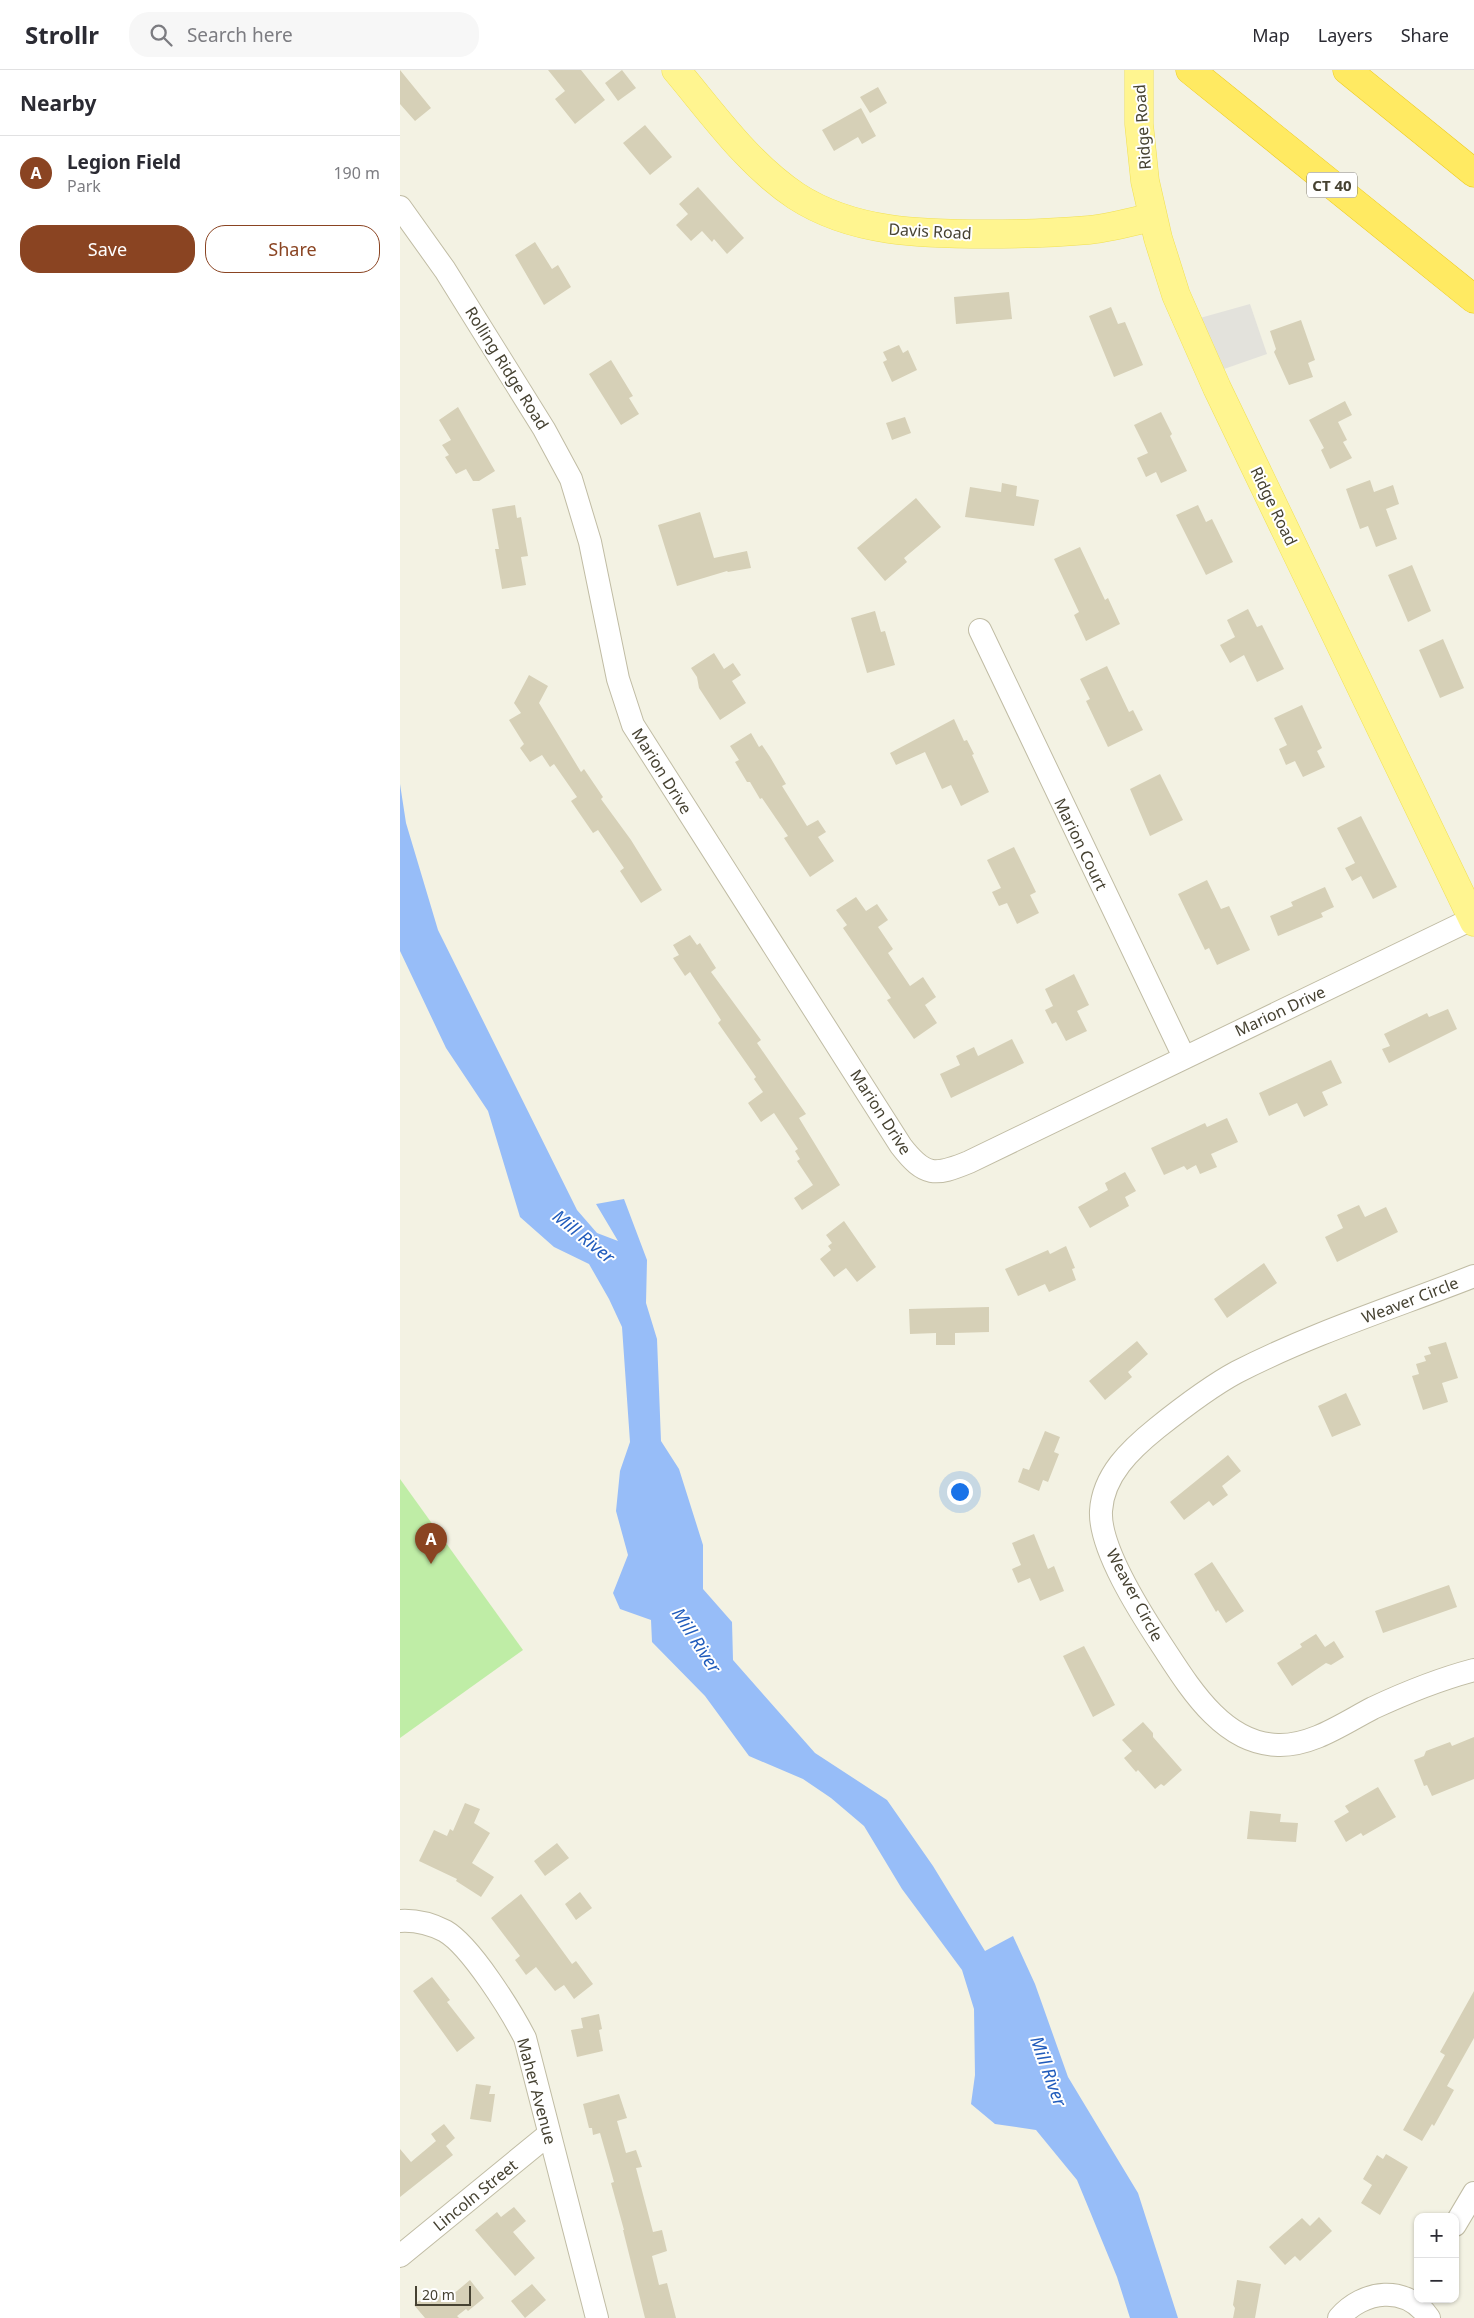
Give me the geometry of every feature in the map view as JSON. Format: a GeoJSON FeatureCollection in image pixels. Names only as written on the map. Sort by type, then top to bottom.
{"type":"FeatureCollection","features":[{"type":"Feature","properties":{"kind":"highway","name":"CT 40"},"geometry":{"type":"LineString","coordinates":[[1190,70],[1474,299]]}},
{"type":"Feature","properties":{"kind":"highway"},"geometry":{"type":"LineString","coordinates":[[1347,70],[1474,173]]}},
{"type":"Feature","properties":{"kind":"main road","name":"Davis Road"},"geometry":{"type":"LineString","coordinates":[[676,70],[734,139],[775,181],[798,197],[858,223],[910,232],[1006,234],[1090,230],[1152,217]]}},
{"type":"Feature","properties":{"kind":"main road","name":"Ridge Road"},"geometry":{"type":"LineString","coordinates":[[1138,82],[1142,153],[1152,217],[1171,281],[1217,388],[1473,921]]}},
{"type":"Feature","properties":{"kind":"street","name":"Rolling Ridge Road"},"geometry":{"type":"LineString","coordinates":[[400,207],[445,270],[560,454],[581,508],[590,542]]}},
{"type":"Feature","properties":{"kind":"street","name":"Marion Drive"},"geometry":{"type":"LineString","coordinates":[[590,542],[618,679],[633,725],[704,839],[910,1158],[922,1168],[945,1172],[1473,921]]}},
{"type":"Feature","properties":{"kind":"street","name":"Marion Court"},"geometry":{"type":"LineString","coordinates":[[980,630],[1184,1057]]}},
{"type":"Feature","properties":{"kind":"street","name":"Weaver Circle"},"geometry":{"type":"LineString","coordinates":[[1474,1276],[1373,1313],[1236,1372],[1208,1390],[1142,1440],[1119,1464],[1106,1488],[1101,1512],[1104,1534],[1115,1565],[1146,1620],[1178,1669],[1205,1705],[1230,1729],[1255,1743],[1280,1746],[1307,1741],[1405,1694],[1474,1670]]}},
{"type":"Feature","properties":{"kind":"street","name":"Maher Avenue"},"geometry":{"type":"LineString","coordinates":[[400,1921],[424,1923],[446,1932],[463,1946],[505,2002],[525,2038],[597,2318]]}},
{"type":"Feature","properties":{"kind":"street","name":"Lincoln Street"},"geometry":{"type":"LineString","coordinates":[[400,2256],[549,2134]]}},
{"type":"Feature","properties":{"kind":"street"},"geometry":{"type":"LineString","coordinates":[[1459,2218],[1474,2193]]}},
{"type":"Feature","properties":{"kind":"street"},"geometry":{"type":"LineString","coordinates":[[1339,2318],[1350,2306],[1365,2298],[1381,2294],[1414,2298]]}},
{"type":"Feature","properties":{"kind":"street"},"geometry":{"type":"LineString","coordinates":[[1418,2303],[1428,2318]]}},
{"type":"Feature","properties":{"kind":"green space"},"geometry":{"type":"Polygon","coordinates":[[[400,1479],[523,1650],[400,1738],[400,1479]]]}},
{"type":"Feature","properties":{"kind":"shaded area"},"geometry":{"type":"Polygon","coordinates":[[[1250,304],[1267,354],[1224,369],[1200,318],[1250,304]]]}},
{"type":"Feature","properties":{"kind":"water","name":"Mill River"},"geometry":{"type":"Polygon","coordinates":[[[400,784],[406,823],[438,930],[577,1210],[597,1233],[618,1241],[596,1204],[624,1199],[647,1260],[646,1303],[657,1339],[661,1441],[679,1469],[703,1545],[703,1589],[732,1622],[733,1660],[815,1753],[887,1800],[933,1866],[985,1951],[1013,1936],[1035,1984],[1068,2077],[1138,2193],[1178,2318],[1130,2318],[1117,2277],[1077,2180],[1036,2130],[995,2124],[971,2104],[975,2075],[974,2009],[962,1970],[902,1889],[864,1826],[831,1798],[803,1779],[749,1756],[705,1696],[652,1642],[651,1620],[620,1609],[613,1593],[628,1555],[616,1511],[620,1471],[630,1442],[622,1327],[589,1264],[554,1247],[520,1217],[488,1111],[446,1048],[400,951],[400,784]]]}},
{"type":"Feature","properties":{"kind":"building"},"geometry":{"type":"Polygon","coordinates":[[[400,70],[431,108],[415,121],[400,104],[400,70]]]}},
{"type":"Feature","properties":{"kind":"building"},"geometry":{"type":"Polygon","coordinates":[[[548,70],[581,70],[605,100],[575,124],[555,99],[565,91],[548,70]]]}},
{"type":"Feature","properties":{"kind":"building"},"geometry":{"type":"Polygon","coordinates":[[[622,70],[636,88],[618,101],[605,83],[622,70]]]}},
{"type":"Feature","properties":{"kind":"building"},"geometry":{"type":"Polygon","coordinates":[[[878,87],[887,103],[870,113],[860,97],[878,87]]]}},
{"type":"Feature","properties":{"kind":"building"},"geometry":{"type":"Polygon","coordinates":[[[861,108],[876,136],[862,144],[858,137],[834,151],[822,130],[861,108]]]}},
{"type":"Feature","properties":{"kind":"building"},"geometry":{"type":"Polygon","coordinates":[[[645,125],[672,157],[650,175],[623,143],[645,125]]]}},
{"type":"Feature","properties":{"kind":"building"},"geometry":{"type":"Polygon","coordinates":[[[698,187],[744,238],[727,254],[714,239],[712,242],[702,231],[691,241],[676,225],[688,214],[679,204],[698,187]]]}},
{"type":"Feature","properties":{"kind":"building"},"geometry":{"type":"Polygon","coordinates":[[[535,242],[552,269],[558,265],[571,287],[544,305],[515,255],[535,242]]]}},
{"type":"Feature","properties":{"kind":"building"},"geometry":{"type":"Polygon","coordinates":[[[1009,292],[1012,319],[956,324],[954,297],[1009,292]]]}},
{"type":"Feature","properties":{"kind":"building"},"geometry":{"type":"Polygon","coordinates":[[[1111,307],[1118,324],[1125,322],[1143,365],[1114,377],[1089,316],[1111,307]]]}},
{"type":"Feature","properties":{"kind":"building"},"geometry":{"type":"Polygon","coordinates":[[[1301,320],[1315,360],[1308,363],[1313,377],[1289,385],[1274,352],[1276,349],[1270,331],[1301,320]]]}},
{"type":"Feature","properties":{"kind":"building"},"geometry":{"type":"Polygon","coordinates":[[[899,345],[903,353],[908,350],[917,370],[892,382],[883,362],[887,360],[883,352],[899,345]]]}},
{"type":"Feature","properties":{"kind":"building"},"geometry":{"type":"Polygon","coordinates":[[[611,360],[633,396],[629,398],[639,414],[621,425],[589,374],[611,360]]]}},
{"type":"Feature","properties":{"kind":"building"},"geometry":{"type":"Polygon","coordinates":[[[1345,401],[1352,415],[1338,422],[1347,440],[1343,442],[1352,458],[1330,469],[1321,450],[1324,448],[1309,420],[1345,401]]]}},
{"type":"Feature","properties":{"kind":"building"},"geometry":{"type":"Polygon","coordinates":[[[458,407],[495,471],[479,481],[473,481],[466,469],[456,474],[445,457],[449,455],[442,445],[451,440],[439,420],[458,407]]]}},
{"type":"Feature","properties":{"kind":"building"},"geometry":{"type":"Polygon","coordinates":[[[1161,412],[1187,471],[1161,483],[1156,472],[1146,477],[1137,458],[1148,453],[1134,425],[1161,412]]]}},
{"type":"Feature","properties":{"kind":"building"},"geometry":{"type":"Polygon","coordinates":[[[905,417],[911,433],[892,440],[886,423],[905,417]]]}},
{"type":"Feature","properties":{"kind":"building"},"geometry":{"type":"Polygon","coordinates":[[[1370,480],[1374,492],[1393,485],[1399,504],[1386,509],[1397,539],[1376,547],[1368,526],[1360,529],[1346,489],[1370,480]]]}},
{"type":"Feature","properties":{"kind":"building"},"geometry":{"type":"Polygon","coordinates":[[[1002,483],[1017,486],[1016,496],[1039,500],[1034,526],[965,517],[970,487],[1001,492],[1002,483]]]}},
{"type":"Feature","properties":{"kind":"building"},"geometry":{"type":"Polygon","coordinates":[[[916,498],[941,527],[904,558],[907,562],[885,581],[857,548],[916,498]]]}},
{"type":"Feature","properties":{"kind":"building"},"geometry":{"type":"Polygon","coordinates":[[[515,505],[517,518],[521,517],[528,556],[521,557],[526,585],[502,589],[495,549],[499,549],[492,509],[515,505]]]}},
{"type":"Feature","properties":{"kind":"building"},"geometry":{"type":"Polygon","coordinates":[[[1198,505],[1206,522],[1212,519],[1233,562],[1206,575],[1176,515],[1198,505]]]}},
{"type":"Feature","properties":{"kind":"building"},"geometry":{"type":"Polygon","coordinates":[[[700,512],[714,558],[747,551],[751,568],[727,571],[677,586],[658,525],[700,512]]]}},
{"type":"Feature","properties":{"kind":"building"},"geometry":{"type":"Polygon","coordinates":[[[1080,547],[1105,600],[1108,598],[1120,624],[1086,641],[1074,615],[1079,612],[1054,559],[1080,547]]]}},
{"type":"Feature","properties":{"kind":"building"},"geometry":{"type":"Polygon","coordinates":[[[1412,565],[1431,611],[1408,622],[1388,575],[1412,565]]]}},
{"type":"Feature","properties":{"kind":"building"},"geometry":{"type":"Polygon","coordinates":[[[1248,609],[1257,627],[1262,625],[1284,669],[1257,682],[1244,655],[1230,663],[1220,645],[1235,637],[1227,620],[1248,609]]]}},
{"type":"Feature","properties":{"kind":"building"},"geometry":{"type":"Polygon","coordinates":[[[875,611],[881,632],[885,631],[895,665],[867,673],[851,618],[875,611]]]}},
{"type":"Feature","properties":{"kind":"building"},"geometry":{"type":"Polygon","coordinates":[[[1443,639],[1464,688],[1440,698],[1419,650],[1443,639]]]}},
{"type":"Feature","properties":{"kind":"building"},"geometry":{"type":"Polygon","coordinates":[[[714,653],[724,669],[733,663],[741,675],[732,681],[746,703],[720,720],[699,688],[697,677],[691,668],[714,653]]]}},
{"type":"Feature","properties":{"kind":"building"},"geometry":{"type":"Polygon","coordinates":[[[1107,666],[1129,712],[1133,710],[1143,730],[1108,747],[1086,701],[1090,699],[1080,679],[1107,666]]]}},
{"type":"Feature","properties":{"kind":"building"},"geometry":{"type":"Polygon","coordinates":[[[529,675],[548,686],[539,703],[581,772],[584,769],[603,797],[601,799],[631,840],[662,890],[641,903],[620,871],[624,868],[598,830],[593,833],[571,801],[577,797],[554,764],[550,767],[542,755],[530,762],[520,748],[524,744],[509,720],[521,713],[514,703],[529,675]]]}},
{"type":"Feature","properties":{"kind":"building"},"geometry":{"type":"Polygon","coordinates":[[[1302,705],[1322,748],[1317,751],[1325,767],[1303,777],[1295,761],[1286,765],[1279,749],[1287,745],[1274,718],[1302,705]]]}},
{"type":"Feature","properties":{"kind":"building"},"geometry":{"type":"Polygon","coordinates":[[[954,719],[964,741],[967,740],[974,754],[972,755],[989,792],[961,806],[951,785],[942,789],[925,752],[896,765],[890,753],[954,719]]]}},
{"type":"Feature","properties":{"kind":"building"},"geometry":{"type":"Polygon","coordinates":[[[751,733],[759,747],[762,745],[770,757],[786,784],[782,786],[807,826],[818,820],[826,832],[818,837],[834,861],[810,877],[784,838],[788,836],[762,798],[760,799],[750,782],[747,782],[735,762],[739,760],[730,746],[751,733]]]}},
{"type":"Feature","properties":{"kind":"building"},"geometry":{"type":"Polygon","coordinates":[[[1160,774],[1183,820],[1150,836],[1130,789],[1160,774]]]}},
{"type":"Feature","properties":{"kind":"building"},"geometry":{"type":"Polygon","coordinates":[[[1361,816],[1397,887],[1373,899],[1361,876],[1352,881],[1345,868],[1355,863],[1337,828],[1361,816]]]}},
{"type":"Feature","properties":{"kind":"building"},"geometry":{"type":"Polygon","coordinates":[[[1014,847],[1036,892],[1030,895],[1039,913],[1017,924],[1007,903],[999,906],[992,892],[1001,888],[987,860],[1014,847]]]}},
{"type":"Feature","properties":{"kind":"building"},"geometry":{"type":"Polygon","coordinates":[[[1207,880],[1221,909],[1229,906],[1250,950],[1217,965],[1209,948],[1205,950],[1178,894],[1207,880]]]}},
{"type":"Feature","properties":{"kind":"building"},"geometry":{"type":"Polygon","coordinates":[[[1325,887],[1334,907],[1321,913],[1323,917],[1278,936],[1270,916],[1293,906],[1291,902],[1325,887]]]}},
{"type":"Feature","properties":{"kind":"building"},"geometry":{"type":"Polygon","coordinates":[[[856,897],[866,911],[877,904],[888,920],[878,927],[893,949],[888,953],[910,986],[923,977],[936,997],[925,1005],[937,1023],[914,1039],[887,1000],[891,998],[843,928],[847,925],[836,910],[856,897]]]}},
{"type":"Feature","properties":{"kind":"building"},"geometry":{"type":"Polygon","coordinates":[[[690,935],[697,945],[700,943],[716,968],[711,972],[761,1040],[757,1043],[806,1114],[799,1118],[840,1185],[802,1210],[794,1198],[813,1185],[797,1161],[800,1159],[795,1151],[798,1149],[774,1113],[761,1122],[748,1103],[763,1092],[754,1079],[756,1077],[718,1023],[721,1020],[690,972],[685,976],[673,958],[679,955],[673,945],[690,935]]]}},
{"type":"Feature","properties":{"kind":"building"},"geometry":{"type":"Polygon","coordinates":[[[1074,974],[1089,1005],[1077,1011],[1087,1031],[1066,1041],[1056,1022],[1052,1024],[1045,1010],[1053,1006],[1045,989],[1074,974]]]}},
{"type":"Feature","properties":{"kind":"building"},"geometry":{"type":"Polygon","coordinates":[[[1448,1009],[1457,1029],[1389,1063],[1382,1049],[1390,1046],[1384,1034],[1427,1013],[1429,1017],[1448,1009]]]}},
{"type":"Feature","properties":{"kind":"building"},"geometry":{"type":"Polygon","coordinates":[[[1012,1039],[1024,1063],[951,1098],[940,1074],[960,1065],[956,1056],[974,1047],[978,1056],[1012,1039]]]}},
{"type":"Feature","properties":{"kind":"building"},"geometry":{"type":"Polygon","coordinates":[[[1331,1060],[1342,1083],[1322,1092],[1328,1105],[1304,1117],[1297,1103],[1269,1116],[1259,1093],[1331,1060]]]}},
{"type":"Feature","properties":{"kind":"building"},"geometry":{"type":"Polygon","coordinates":[[[1227,1118],[1238,1142],[1211,1154],[1217,1167],[1200,1174],[1196,1165],[1187,1170],[1184,1166],[1164,1175],[1151,1148],[1205,1123],[1207,1127],[1227,1118]]]}},
{"type":"Feature","properties":{"kind":"building"},"geometry":{"type":"Polygon","coordinates":[[[1125,1172],[1136,1191],[1125,1197],[1129,1206],[1090,1228],[1078,1207],[1108,1190],[1105,1183],[1125,1172]]]}},
{"type":"Feature","properties":{"kind":"building"},"geometry":{"type":"Polygon","coordinates":[[[1359,1205],[1365,1217],[1386,1207],[1398,1232],[1337,1262],[1325,1237],[1343,1228],[1337,1215],[1359,1205]]]}},
{"type":"Feature","properties":{"kind":"building"},"geometry":{"type":"Polygon","coordinates":[[[844,1221],[876,1267],[857,1282],[846,1268],[834,1277],[820,1259],[831,1250],[828,1246],[832,1243],[826,1235],[844,1221]]]}},
{"type":"Feature","properties":{"kind":"building"},"geometry":{"type":"Polygon","coordinates":[[[1066,1246],[1075,1268],[1072,1269],[1076,1280],[1049,1292],[1045,1284],[1018,1296],[1005,1269],[1048,1250],[1050,1254],[1066,1246]]]}},
{"type":"Feature","properties":{"kind":"building"},"geometry":{"type":"Polygon","coordinates":[[[1264,1263],[1277,1283],[1227,1318],[1214,1299],[1264,1263]]]}},
{"type":"Feature","properties":{"kind":"building"},"geometry":{"type":"Polygon","coordinates":[[[989,1307],[989,1332],[955,1333],[955,1345],[936,1345],[936,1333],[910,1334],[909,1309],[989,1307]]]}},
{"type":"Feature","properties":{"kind":"building"},"geometry":{"type":"Polygon","coordinates":[[[1137,1341],[1148,1354],[1128,1372],[1132,1377],[1105,1400],[1089,1381],[1137,1341]]]}},
{"type":"Feature","properties":{"kind":"building"},"geometry":{"type":"Polygon","coordinates":[[[1446,1342],[1458,1378],[1442,1383],[1448,1402],[1423,1410],[1412,1376],[1419,1374],[1416,1364],[1426,1361],[1424,1356],[1431,1354],[1428,1347],[1446,1342]]]}},
{"type":"Feature","properties":{"kind":"building"},"geometry":{"type":"Polygon","coordinates":[[[1346,1393],[1361,1425],[1332,1437],[1318,1406],[1346,1393]]]}},
{"type":"Feature","properties":{"kind":"building"},"geometry":{"type":"Polygon","coordinates":[[[1045,1431],[1060,1437],[1054,1452],[1059,1454],[1048,1482],[1043,1480],[1039,1491],[1018,1482],[1023,1468],[1029,1470],[1045,1431]]]}},
{"type":"Feature","properties":{"kind":"building"},"geometry":{"type":"Polygon","coordinates":[[[1228,1455],[1241,1471],[1222,1486],[1228,1495],[1213,1506],[1209,1501],[1184,1520],[1170,1502],[1228,1455]]]}},
{"type":"Feature","properties":{"kind":"building"},"geometry":{"type":"Polygon","coordinates":[[[1034,1534],[1048,1569],[1054,1566],[1064,1591],[1040,1601],[1030,1578],[1018,1583],[1012,1569],[1021,1565],[1012,1543],[1034,1534]]]}},
{"type":"Feature","properties":{"kind":"building"},"geometry":{"type":"Polygon","coordinates":[[[1212,1562],[1244,1611],[1226,1623],[1218,1610],[1216,1612],[1194,1574],[1212,1562]]]}},
{"type":"Feature","properties":{"kind":"building"},"geometry":{"type":"Polygon","coordinates":[[[1449,1585],[1457,1607],[1383,1633],[1375,1611],[1449,1585]]]}},
{"type":"Feature","properties":{"kind":"building"},"geometry":{"type":"Polygon","coordinates":[[[1316,1634],[1325,1647],[1334,1641],[1344,1657],[1331,1665],[1326,1663],[1292,1686],[1277,1663],[1302,1647],[1300,1644],[1316,1634]]]}},
{"type":"Feature","properties":{"kind":"building"},"geometry":{"type":"Polygon","coordinates":[[[1084,1646],[1115,1705],[1093,1717],[1063,1656],[1084,1646]]]}},
{"type":"Feature","properties":{"kind":"building"},"geometry":{"type":"Polygon","coordinates":[[[1143,1722],[1153,1733],[1153,1737],[1182,1770],[1164,1786],[1161,1784],[1155,1789],[1124,1758],[1132,1751],[1122,1740],[1143,1722]]]}},
{"type":"Feature","properties":{"kind":"building"},"geometry":{"type":"Polygon","coordinates":[[[1474,1737],[1474,1779],[1432,1796],[1427,1785],[1424,1786],[1414,1760],[1424,1756],[1426,1751],[1450,1742],[1452,1746],[1474,1737]]]}},
{"type":"Feature","properties":{"kind":"building"},"geometry":{"type":"Polygon","coordinates":[[[1378,1787],[1396,1817],[1363,1836],[1361,1833],[1346,1842],[1334,1821],[1349,1812],[1345,1806],[1378,1787]]]}},
{"type":"Feature","properties":{"kind":"building"},"geometry":{"type":"Polygon","coordinates":[[[465,1803],[480,1809],[474,1823],[490,1833],[472,1863],[494,1877],[481,1897],[456,1881],[457,1879],[419,1861],[434,1830],[447,1836],[450,1829],[453,1831],[465,1803]]]}},
{"type":"Feature","properties":{"kind":"building"},"geometry":{"type":"Polygon","coordinates":[[[1250,1811],[1281,1814],[1280,1822],[1298,1823],[1296,1842],[1247,1839],[1250,1811]]]}},
{"type":"Feature","properties":{"kind":"building"},"geometry":{"type":"Polygon","coordinates":[[[557,1843],[569,1858],[545,1876],[534,1861],[557,1843]]]}},
{"type":"Feature","properties":{"kind":"building"},"geometry":{"type":"Polygon","coordinates":[[[580,1892],[592,1908],[576,1920],[565,1904],[580,1892]]]}},
{"type":"Feature","properties":{"kind":"building"},"geometry":{"type":"Polygon","coordinates":[[[521,1894],[572,1964],[576,1961],[593,1984],[574,1999],[564,1985],[555,1991],[536,1967],[526,1975],[515,1960],[520,1956],[491,1918],[521,1894]]]}},
{"type":"Feature","properties":{"kind":"building"},"geometry":{"type":"Polygon","coordinates":[[[432,1977],[450,2000],[447,2002],[475,2038],[457,2052],[413,1991],[432,1977]]]}},
{"type":"Feature","properties":{"kind":"building"},"geometry":{"type":"Polygon","coordinates":[[[1474,1991],[1474,2038],[1447,2086],[1454,2090],[1434,2126],[1432,2124],[1422,2141],[1403,2130],[1445,2055],[1440,2052],[1474,1991]]]}},
{"type":"Feature","properties":{"kind":"building"},"geometry":{"type":"Polygon","coordinates":[[[599,2014],[602,2029],[599,2030],[603,2051],[577,2057],[571,2030],[583,2028],[581,2018],[599,2014]]]}},
{"type":"Feature","properties":{"kind":"building"},"geometry":{"type":"Polygon","coordinates":[[[476,2084],[491,2086],[489,2094],[495,2094],[491,2122],[470,2119],[476,2084]]]}},
{"type":"Feature","properties":{"kind":"building"},"geometry":{"type":"Polygon","coordinates":[[[619,2094],[627,2118],[617,2121],[626,2153],[636,2150],[642,2167],[636,2168],[653,2232],[662,2230],[667,2251],[652,2256],[659,2285],[667,2283],[676,2318],[645,2318],[611,2183],[614,2182],[600,2133],[593,2135],[592,2128],[589,2128],[583,2104],[619,2094]]]}},
{"type":"Feature","properties":{"kind":"building"},"geometry":{"type":"Polygon","coordinates":[[[444,2124],[455,2138],[446,2146],[453,2155],[400,2197],[400,2149],[411,2162],[436,2141],[431,2134],[444,2124]]]}},
{"type":"Feature","properties":{"kind":"building"},"geometry":{"type":"Polygon","coordinates":[[[1386,2154],[1408,2167],[1380,2215],[1361,2203],[1372,2185],[1363,2179],[1377,2155],[1383,2159],[1386,2154]]]}},
{"type":"Feature","properties":{"kind":"building"},"geometry":{"type":"Polygon","coordinates":[[[514,2207],[526,2221],[513,2232],[535,2258],[515,2276],[475,2230],[497,2212],[501,2217],[514,2207]]]}},
{"type":"Feature","properties":{"kind":"building"},"geometry":{"type":"Polygon","coordinates":[[[1319,2217],[1332,2231],[1300,2261],[1295,2256],[1285,2265],[1269,2247],[1302,2218],[1310,2226],[1319,2217]]]}},
{"type":"Feature","properties":{"kind":"building"},"geometry":{"type":"Polygon","coordinates":[[[470,2280],[484,2298],[468,2311],[466,2309],[457,2316],[459,2318],[425,2318],[414,2305],[434,2288],[445,2301],[470,2280]]]}},
{"type":"Feature","properties":{"kind":"building"},"geometry":{"type":"Polygon","coordinates":[[[1237,2280],[1261,2284],[1255,2318],[1233,2318],[1237,2280]]]}},
{"type":"Feature","properties":{"kind":"building"},"geometry":{"type":"Polygon","coordinates":[[[532,2284],[546,2300],[525,2318],[511,2301],[532,2284]]]}},
{"type":"Feature","properties":{"kind":"place","name":"Legion Field"},"geometry":{"type":"Point","coordinates":[431,1564]}}]}
